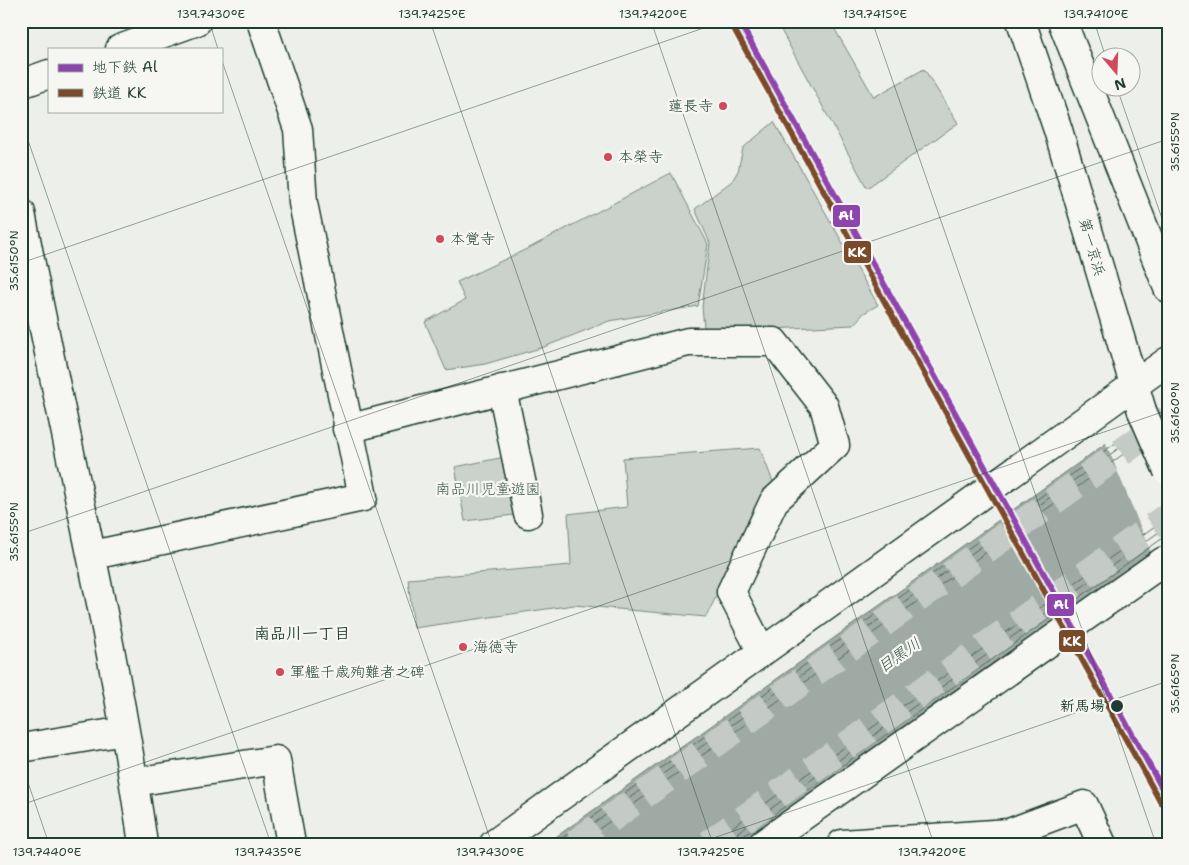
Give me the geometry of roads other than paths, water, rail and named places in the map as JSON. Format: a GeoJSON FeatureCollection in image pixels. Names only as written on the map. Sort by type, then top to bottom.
{"type":"FeatureCollection","features":[{"type":"Feature","properties":{"kind":"main road"},"geometry":{"type":"LineString","coordinates":[[123,48],[197,21]]}},
{"type":"Feature","properties":{"kind":"main road"},"geometry":{"type":"LineString","coordinates":[[93,555],[363,497],[347,428],[303,202],[298,129],[261,21]]}},
{"type":"Feature","properties":{"kind":"main road","name":"第一京浜"},"geometry":{"type":"LineString","coordinates":[[1021,21],[1058,130],[1132,385],[1168,471]]}},
{"type":"Feature","properties":{"kind":"main road"},"geometry":{"type":"LineString","coordinates":[[1062,21],[1168,288]]}},
{"type":"Feature","properties":{"kind":"main road"},"geometry":{"type":"LineString","coordinates":[[21,84],[48,74]]}},
{"type":"Feature","properties":{"kind":"main road"},"geometry":{"type":"LineString","coordinates":[[21,213],[42,326],[93,555],[134,782],[143,844]]}},
{"type":"Feature","properties":{"kind":"main road"},"geometry":{"type":"LineString","coordinates":[[347,428],[688,342],[774,342],[824,406],[835,445],[774,501],[731,592],[762,652]]}},
{"type":"Feature","properties":{"kind":"main road"},"geometry":{"type":"LineString","coordinates":[[494,844],[1168,361]]}},
{"type":"Feature","properties":{"kind":"main road"},"geometry":{"type":"LineString","coordinates":[[502,389],[528,514]]}},
{"type":"Feature","properties":{"kind":"main road"},"geometry":{"type":"LineString","coordinates":[[763,844],[1164,561]]}},
{"type":"Feature","properties":{"kind":"main road"},"geometry":{"type":"LineString","coordinates":[[21,748],[125,732]]}},
{"type":"Feature","properties":{"kind":"main road"},"geometry":{"type":"LineString","coordinates":[[134,782],[276,760],[291,844]]}},
{"type":"Feature","properties":{"kind":"main road"},"geometry":{"type":"LineString","coordinates":[[842,844],[1009,833],[1084,805],[1102,844]]}},
{"type":"Feature","properties":{"kind":"water","name":"目黒川"},"geometry":{"type":"Polygon","coordinates":[[[1168,399],[1168,540],[742,844],[546,844],[1168,399]]]}},
{"type":"Feature","properties":{"kind":"tunnel"},"geometry":{"type":"LineString","coordinates":[[575,844],[1168,419]]}},
{"type":"Feature","properties":{"kind":"tunnel"},"geometry":{"type":"LineString","coordinates":[[709,844],[1168,516]]}},
{"type":"Feature","properties":{"kind":"metro line","name":"Al"},"geometry":{"type":"LineString","coordinates":[[739,21],[1168,799]]}},
{"type":"Feature","properties":{"kind":"rail line","name":"KK"},"geometry":{"type":"LineString","coordinates":[[732,25],[1161,803]]}},
{"type":"Feature","properties":{"kind":"place","name":"蓮長寺"},"geometry":{"type":"Point","coordinates":[723,106]}},
{"type":"Feature","properties":{"kind":"place","name":"本榮寺"},"geometry":{"type":"Point","coordinates":[608,157]}},
{"type":"Feature","properties":{"kind":"place","name":"本覚寺"},"geometry":{"type":"Point","coordinates":[440,239]}},
{"type":"Feature","properties":{"kind":"place","name":"海徳寺"},"geometry":{"type":"Point","coordinates":[463,647]}},
{"type":"Feature","properties":{"kind":"place","name":"軍艦千歳殉難者之碑"},"geometry":{"type":"Point","coordinates":[280,672]}},
{"type":"Feature","properties":{"kind":"place","name":"新馬場"},"geometry":{"type":"Point","coordinates":[1117,706]}},
{"type":"Feature","properties":{"kind":"district","name":"南品川一丁目"},"geometry":{"type":"Point","coordinates":[302,633]}},
{"type":"Feature","properties":{"kind":"park label","name":"南品川児童遊園"},"geometry":{"type":"Point","coordinates":[488,489]}}]}
